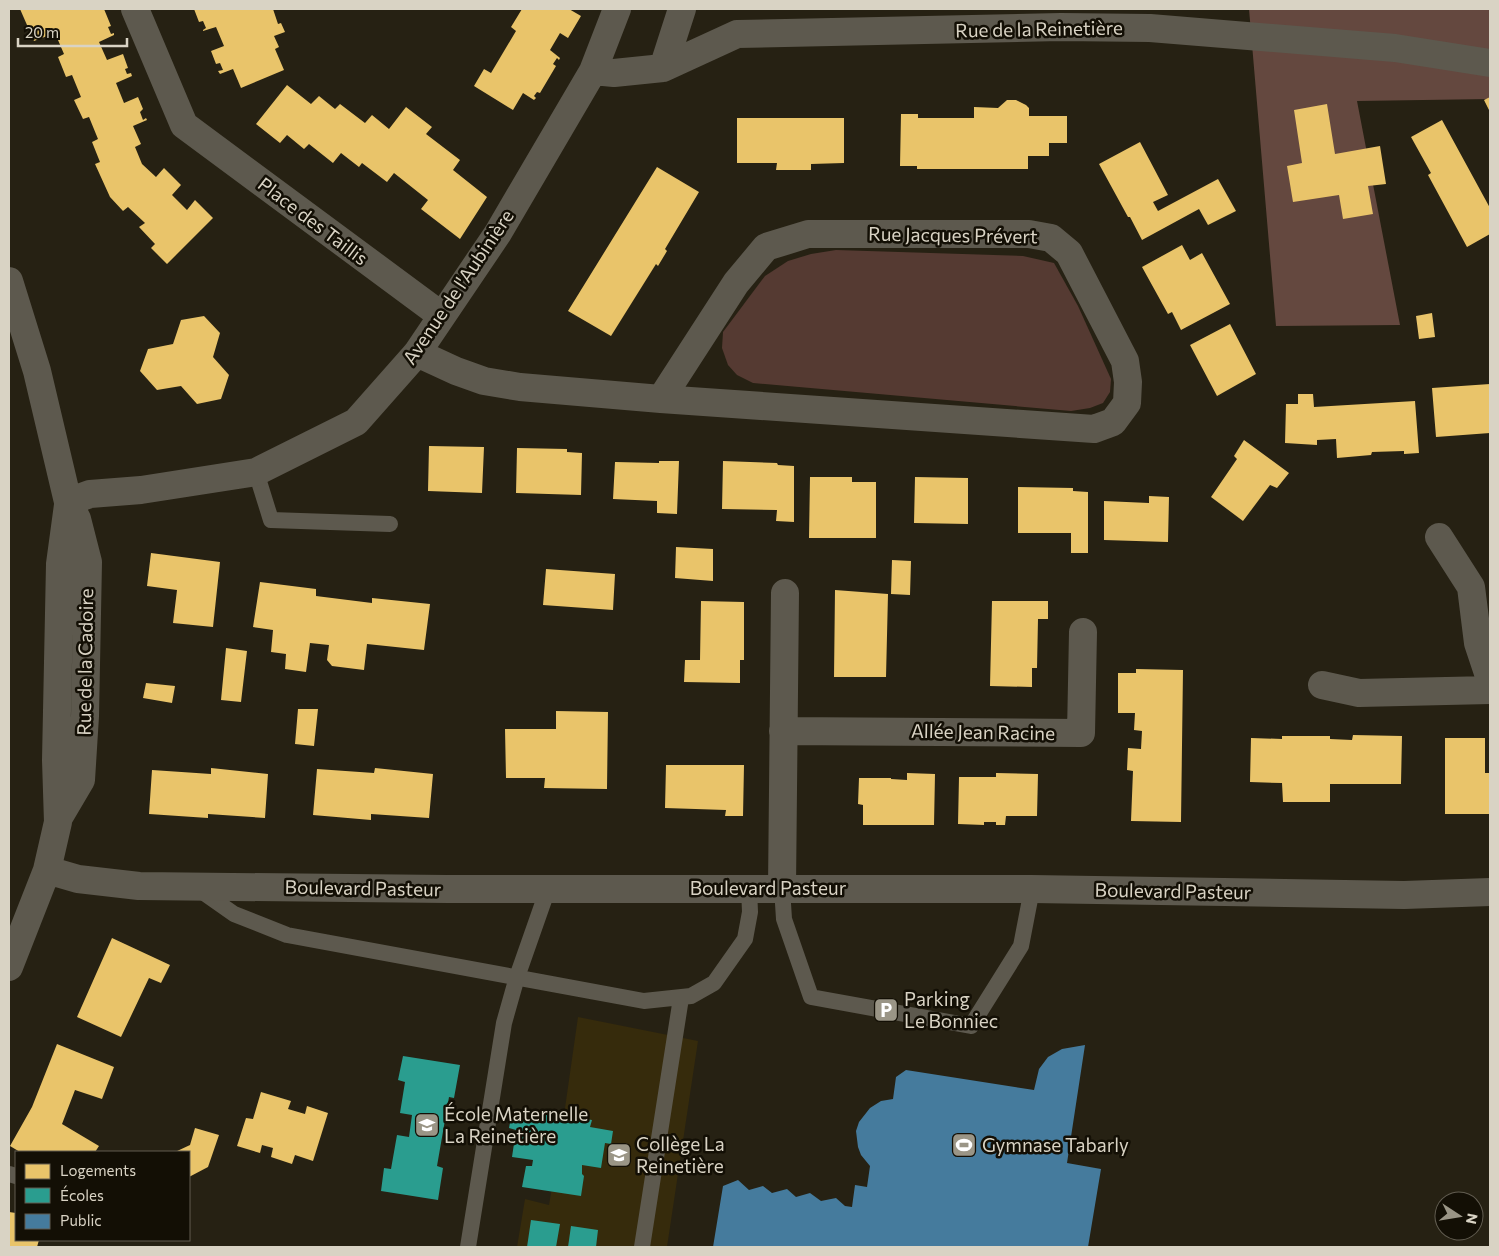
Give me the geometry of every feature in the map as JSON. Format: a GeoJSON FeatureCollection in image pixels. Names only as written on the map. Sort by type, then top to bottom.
{"type":"FeatureCollection","features":[{"type":"Feature","properties":{"kind":"street","name":"Place des Taillis"},"geometry":{"type":"LineString","coordinates":[[135,9],[184,125],[442,316]]}},
{"type":"Feature","properties":{"kind":"street","name":"Avenue de l'Aubinière"},"geometry":{"type":"LineString","coordinates":[[68,502],[90,494],[141,490],[256,472],[356,422],[417,353],[498,233],[593,71],[617,9]]}},
{"type":"Feature","properties":{"kind":"street"},"geometry":{"type":"LineString","coordinates":[[663,68],[682,9]]}},
{"type":"Feature","properties":{"kind":"street","name":"Rue de la Reinetière"},"geometry":{"type":"LineString","coordinates":[[593,71],[614,73],[663,68],[737,34],[1061,27],[1150,28],[1396,48],[1490,63]]}},
{"type":"Feature","properties":{"kind":"street","name":"Rue Jacques Prévert"},"geometry":{"type":"LineString","coordinates":[[417,353],[456,371],[484,381],[520,387],[661,399],[1094,429],[1113,422],[1122,410],[1127,403],[1128,382],[1125,361],[1069,254],[1051,238],[1029,234],[808,234],[766,247],[736,283],[661,399]]}},
{"type":"Feature","properties":{"kind":"street","name":"Rue de la Cadoire"},"geometry":{"type":"LineString","coordinates":[[9,281],[37,371],[68,502],[77,519],[88,562],[85,716],[81,780],[58,819],[48,870],[9,967]]}},
{"type":"Feature","properties":{"kind":"street"},"geometry":{"type":"LineString","coordinates":[[1439,537],[1471,587],[1478,643],[1490,680]]}},
{"type":"Feature","properties":{"kind":"street"},"geometry":{"type":"LineString","coordinates":[[782,888],[785,593]]}},
{"type":"Feature","properties":{"kind":"street","name":"Allée Jean Racine"},"geometry":{"type":"LineString","coordinates":[[783,731],[1081,733],[1083,632]]}},
{"type":"Feature","properties":{"kind":"street"},"geometry":{"type":"LineString","coordinates":[[1322,685],[1358,693],[1490,690]]}},
{"type":"Feature","properties":{"kind":"street","name":"Boulevard Pasteur"},"geometry":{"type":"LineString","coordinates":[[48,870],[78,879],[139,886],[437,889],[1032,889],[1404,895],[1490,892]]}},
{"type":"Feature","properties":{"kind":"lane"},"geometry":{"type":"LineString","coordinates":[[256,472],[272,520],[390,524]]}},
{"type":"Feature","properties":{"kind":"lane"},"geometry":{"type":"LineString","coordinates":[[196,886],[234,914],[287,935],[644,1001],[691,996],[714,983],[745,939],[750,912],[749,888]]}},
{"type":"Feature","properties":{"kind":"lane"},"geometry":{"type":"LineString","coordinates":[[468,1247],[504,1023],[517,977],[544,900],[542,888]]}},
{"type":"Feature","properties":{"kind":"lane"},"geometry":{"type":"LineString","coordinates":[[782,888],[784,919],[811,997],[972,1026],[1022,946],[1032,889]]}},
{"type":"Feature","properties":{"kind":"lane"},"geometry":{"type":"LineString","coordinates":[[642,1247],[681,998]]}},
{"type":"Feature","properties":{"kind":"shaded area"},"geometry":{"type":"Polygon","coordinates":[[[1249,9],[1490,9],[1490,99],[1357,101],[1400,325],[1276,326],[1249,9]]]}},
{"type":"Feature","properties":{"kind":"shaded area"},"geometry":{"type":"Polygon","coordinates":[[[836,250],[1023,256],[1054,263],[1078,306],[1111,379],[1110,392],[1103,403],[1090,408],[1071,411],[753,383],[737,375],[728,365],[722,348],[723,332],[765,276],[788,261],[811,254],[836,250]]]}},
{"type":"Feature","properties":{"kind":"shaded area","name":"Collège La Reinetière"},"geometry":{"type":"Polygon","coordinates":[[[578,1017],[698,1041],[667,1247],[517,1247],[525,1199],[549,1205],[578,1017]]]}},
{"type":"Feature","properties":{"kind":"building: Logements"},"geometry":{"type":"Polygon","coordinates":[[[20,9],[104,9],[111,26],[108,27],[111,34],[114,33],[114,35],[99,42],[107,60],[123,54],[128,68],[125,69],[127,74],[131,73],[132,76],[116,83],[124,103],[138,97],[143,109],[140,112],[143,120],[146,118],[147,120],[133,126],[141,144],[135,147],[142,164],[156,177],[164,168],[181,185],[172,195],[187,210],[195,200],[213,218],[167,264],[151,248],[155,244],[139,227],[145,223],[128,207],[123,211],[110,197],[95,164],[100,162],[92,142],[98,139],[89,117],[83,119],[74,100],[81,97],[72,75],[66,77],[58,57],[64,54],[55,33],[34,41],[20,9]]]}},
{"type":"Feature","properties":{"kind":"building: Logements"},"geometry":{"type":"Polygon","coordinates":[[[194,9],[273,9],[278,24],[281,23],[285,32],[274,36],[279,47],[275,49],[284,70],[241,88],[233,69],[220,74],[218,71],[223,70],[220,63],[216,64],[211,51],[224,46],[216,27],[203,31],[206,28],[203,21],[199,22],[194,9]]]}},
{"type":"Feature","properties":{"kind":"building: Logements"},"geometry":{"type":"Polygon","coordinates":[[[522,9],[569,9],[581,16],[568,38],[560,33],[550,50],[560,58],[559,60],[557,58],[553,64],[556,66],[540,93],[537,92],[534,100],[523,93],[513,110],[474,86],[484,69],[491,73],[516,31],[511,27],[522,9]]]}},
{"type":"Feature","properties":{"kind":"building: Logements"},"geometry":{"type":"Polygon","coordinates":[[[287,85],[311,104],[319,96],[335,109],[340,104],[365,123],[372,115],[389,129],[406,107],[432,127],[426,134],[460,160],[453,170],[487,197],[460,239],[421,209],[428,200],[394,173],[387,182],[362,163],[359,167],[341,153],[333,163],[309,144],[304,149],[287,135],[280,143],[256,124],[287,85]]]}},
{"type":"Feature","properties":{"kind":"building: Logements"},"geometry":{"type":"Polygon","coordinates":[[[1490,97],[1490,112],[1484,100],[1490,97]]]}},
{"type":"Feature","properties":{"kind":"building: Logements"},"geometry":{"type":"Polygon","coordinates":[[[1007,100],[1016,100],[1026,105],[1029,108],[1029,116],[1067,116],[1067,143],[1049,143],[1049,156],[1028,156],[1028,169],[917,169],[917,166],[900,166],[901,114],[918,114],[918,118],[974,118],[974,107],[998,108],[1007,100]]]}},
{"type":"Feature","properties":{"kind":"building: Logements"},"geometry":{"type":"Polygon","coordinates":[[[1327,104],[1335,154],[1380,146],[1386,184],[1368,186],[1373,214],[1343,219],[1339,195],[1293,202],[1287,166],[1302,163],[1294,110],[1327,104]]]}},
{"type":"Feature","properties":{"kind":"building: Logements"},"geometry":{"type":"Polygon","coordinates":[[[737,118],[844,118],[844,163],[811,164],[811,170],[776,170],[777,163],[737,163],[737,118]]]}},
{"type":"Feature","properties":{"kind":"building: Logements"},"geometry":{"type":"Polygon","coordinates":[[[1442,120],[1490,208],[1490,234],[1467,247],[1428,175],[1431,173],[1411,137],[1442,120]]]}},
{"type":"Feature","properties":{"kind":"building: Logements"},"geometry":{"type":"Polygon","coordinates":[[[1140,142],[1168,195],[1153,202],[1158,211],[1218,179],[1236,211],[1208,225],[1199,209],[1142,240],[1099,164],[1140,142]]]}},
{"type":"Feature","properties":{"kind":"building: Logements"},"geometry":{"type":"Polygon","coordinates":[[[657,167],[699,192],[665,249],[667,251],[658,266],[656,264],[611,336],[568,311],[657,167]]]}},
{"type":"Feature","properties":{"kind":"building: Logements"},"geometry":{"type":"Polygon","coordinates":[[[1182,245],[1190,260],[1202,253],[1230,304],[1181,330],[1172,312],[1168,314],[1142,267],[1182,245]]]}},
{"type":"Feature","properties":{"kind":"building: Logements"},"geometry":{"type":"Polygon","coordinates":[[[1432,313],[1435,337],[1419,339],[1416,316],[1432,313]]]}},
{"type":"Feature","properties":{"kind":"building: Logements"},"geometry":{"type":"Polygon","coordinates":[[[204,316],[220,333],[213,357],[229,375],[221,399],[197,404],[181,386],[157,390],[140,371],[148,349],[173,344],[181,320],[204,316]]]}},
{"type":"Feature","properties":{"kind":"building: Logements"},"geometry":{"type":"Polygon","coordinates":[[[1230,324],[1256,374],[1217,396],[1190,345],[1230,324]]]}},
{"type":"Feature","properties":{"kind":"building: Logements"},"geometry":{"type":"Polygon","coordinates":[[[1490,384],[1490,433],[1436,437],[1432,388],[1490,384]]]}},
{"type":"Feature","properties":{"kind":"building: Logements"},"geometry":{"type":"Polygon","coordinates":[[[1298,394],[1313,394],[1314,407],[1415,401],[1419,453],[1404,454],[1404,451],[1372,452],[1371,455],[1337,458],[1336,439],[1317,440],[1317,445],[1285,443],[1286,404],[1298,404],[1298,394]]]}},
{"type":"Feature","properties":{"kind":"building: Logements"},"geometry":{"type":"Polygon","coordinates":[[[1244,440],[1289,473],[1277,488],[1270,485],[1243,521],[1211,497],[1237,459],[1234,456],[1244,440]]]}},
{"type":"Feature","properties":{"kind":"building: Logements"},"geometry":{"type":"Polygon","coordinates":[[[429,446],[484,447],[482,493],[428,491],[429,446]]]}},
{"type":"Feature","properties":{"kind":"building: Logements"},"geometry":{"type":"Polygon","coordinates":[[[517,448],[567,449],[567,452],[582,453],[581,495],[516,493],[517,448]]]}},
{"type":"Feature","properties":{"kind":"building: Logements"},"geometry":{"type":"Polygon","coordinates":[[[659,461],[679,461],[677,514],[657,513],[657,501],[613,499],[615,462],[659,463],[659,461]]]}},
{"type":"Feature","properties":{"kind":"building: Logements"},"geometry":{"type":"Polygon","coordinates":[[[723,461],[777,463],[778,465],[794,466],[794,522],[776,521],[777,510],[722,509],[723,461]]]}},
{"type":"Feature","properties":{"kind":"building: Logements"},"geometry":{"type":"Polygon","coordinates":[[[810,477],[852,477],[852,482],[876,482],[876,538],[809,538],[810,477]]]}},
{"type":"Feature","properties":{"kind":"building: Logements"},"geometry":{"type":"Polygon","coordinates":[[[915,477],[968,478],[968,524],[914,523],[915,477]]]}},
{"type":"Feature","properties":{"kind":"building: Logements"},"geometry":{"type":"Polygon","coordinates":[[[1018,487],[1073,488],[1073,491],[1088,492],[1088,553],[1071,553],[1071,533],[1018,533],[1018,487]]]}},
{"type":"Feature","properties":{"kind":"building: Logements"},"geometry":{"type":"Polygon","coordinates":[[[1149,496],[1169,497],[1168,542],[1104,540],[1104,501],[1149,503],[1149,496]]]}},
{"type":"Feature","properties":{"kind":"building: Logements"},"geometry":{"type":"Polygon","coordinates":[[[676,547],[713,549],[713,581],[675,578],[676,547]]]}},
{"type":"Feature","properties":{"kind":"building: Logements"},"geometry":{"type":"Polygon","coordinates":[[[151,553],[220,562],[213,627],[173,623],[177,590],[147,586],[151,553]]]}},
{"type":"Feature","properties":{"kind":"building: Logements"},"geometry":{"type":"Polygon","coordinates":[[[892,560],[911,561],[910,595],[891,594],[892,560]]]}},
{"type":"Feature","properties":{"kind":"building: Logements"},"geometry":{"type":"Polygon","coordinates":[[[546,569],[615,574],[613,610],[543,605],[546,569]]]}},
{"type":"Feature","properties":{"kind":"building: Logements"},"geometry":{"type":"Polygon","coordinates":[[[260,582],[316,589],[316,596],[372,603],[372,598],[430,604],[424,650],[367,644],[364,670],[332,666],[327,660],[329,645],[310,643],[306,672],[285,669],[286,654],[271,652],[273,630],[253,627],[260,582]]]}},
{"type":"Feature","properties":{"kind":"building: Logements"},"geometry":{"type":"Polygon","coordinates":[[[835,590],[888,594],[886,677],[834,677],[835,590]]]}},
{"type":"Feature","properties":{"kind":"building: Logements"},"geometry":{"type":"Polygon","coordinates":[[[701,601],[744,602],[744,660],[740,660],[740,683],[684,682],[685,660],[700,660],[701,601]]]}},
{"type":"Feature","properties":{"kind":"building: Logements"},"geometry":{"type":"Polygon","coordinates":[[[992,601],[1048,601],[1048,619],[1038,619],[1037,668],[1032,668],[1032,687],[990,686],[992,601]]]}},
{"type":"Feature","properties":{"kind":"building: Logements"},"geometry":{"type":"Polygon","coordinates":[[[226,648],[247,651],[241,702],[221,700],[226,648]]]}},
{"type":"Feature","properties":{"kind":"building: Logements"},"geometry":{"type":"Polygon","coordinates":[[[1136,669],[1183,670],[1181,822],[1131,821],[1133,771],[1127,770],[1128,748],[1141,749],[1142,731],[1134,730],[1135,713],[1118,713],[1118,673],[1136,673],[1136,669]]]}},
{"type":"Feature","properties":{"kind":"building: Logements"},"geometry":{"type":"Polygon","coordinates":[[[146,683],[175,686],[172,703],[143,698],[146,683]]]}},
{"type":"Feature","properties":{"kind":"building: Logements"},"geometry":{"type":"Polygon","coordinates":[[[298,709],[318,709],[314,746],[295,744],[298,709]]]}},
{"type":"Feature","properties":{"kind":"building: Logements"},"geometry":{"type":"Polygon","coordinates":[[[556,711],[608,712],[607,789],[544,788],[545,778],[506,778],[505,729],[556,729],[556,711]]]}},
{"type":"Feature","properties":{"kind":"building: Logements"},"geometry":{"type":"Polygon","coordinates":[[[1353,735],[1402,736],[1401,784],[1330,784],[1330,802],[1283,802],[1282,783],[1250,782],[1251,738],[1282,739],[1282,736],[1330,736],[1330,739],[1352,740],[1353,735]]]}},
{"type":"Feature","properties":{"kind":"building: Logements"},"geometry":{"type":"Polygon","coordinates":[[[1445,738],[1485,738],[1485,773],[1490,773],[1490,814],[1445,814],[1445,738]]]}},
{"type":"Feature","properties":{"kind":"building: Logements"},"geometry":{"type":"Polygon","coordinates":[[[666,765],[744,765],[743,816],[725,816],[726,810],[665,808],[666,765]]]}},
{"type":"Feature","properties":{"kind":"building: Logements"},"geometry":{"type":"Polygon","coordinates":[[[211,768],[268,774],[265,818],[208,814],[208,818],[149,814],[152,770],[211,774],[211,768]]]}},
{"type":"Feature","properties":{"kind":"building: Logements"},"geometry":{"type":"Polygon","coordinates":[[[375,768],[433,774],[429,818],[371,814],[371,820],[313,815],[317,769],[374,773],[375,768]]]}},
{"type":"Feature","properties":{"kind":"building: Logements"},"geometry":{"type":"Polygon","coordinates":[[[907,773],[935,774],[934,825],[863,825],[863,805],[858,804],[859,778],[907,780],[907,773]]]}},
{"type":"Feature","properties":{"kind":"building: Logements"},"geometry":{"type":"Polygon","coordinates":[[[996,773],[1038,774],[1037,816],[1006,816],[1005,825],[996,825],[996,822],[984,822],[984,825],[958,824],[959,777],[996,777],[996,773]]]}},
{"type":"Feature","properties":{"kind":"building: Logements"},"geometry":{"type":"Polygon","coordinates":[[[112,938],[170,965],[161,983],[149,978],[121,1037],[77,1017],[112,938]]]}},
{"type":"Feature","properties":{"kind":"building: Logements"},"geometry":{"type":"Polygon","coordinates":[[[57,1044],[114,1067],[102,1099],[75,1090],[62,1124],[99,1146],[96,1151],[18,1151],[10,1146],[32,1107],[57,1044]]]}},
{"type":"Feature","properties":{"kind":"building: Logements"},"geometry":{"type":"Polygon","coordinates":[[[261,1092],[291,1101],[288,1109],[305,1114],[307,1106],[328,1113],[313,1161],[295,1155],[292,1164],[271,1157],[273,1148],[262,1145],[260,1153],[237,1146],[246,1118],[253,1119],[261,1092]]]}},
{"type":"Feature","properties":{"kind":"building: Logements"},"geometry":{"type":"Polygon","coordinates":[[[195,1128],[219,1135],[208,1167],[190,1176],[190,1151],[177,1151],[190,1145],[195,1128]]]}},
{"type":"Feature","properties":{"kind":"building: Logements"},"geometry":{"type":"Polygon","coordinates":[[[9,1212],[15,1213],[15,1241],[39,1241],[37,1247],[9,1247],[9,1212]]]}},
{"type":"Feature","properties":{"kind":"building: Écoles","name":"École Maternelle La Reinetière"},"geometry":{"type":"Polygon","coordinates":[[[403,1056],[460,1065],[454,1098],[449,1097],[437,1166],[443,1168],[438,1200],[381,1191],[384,1168],[391,1169],[397,1135],[409,1137],[412,1115],[400,1113],[405,1082],[398,1080],[403,1056]]]}},
{"type":"Feature","properties":{"kind":"building: Écoles"},"geometry":{"type":"Polygon","coordinates":[[[535,1113],[564,1118],[564,1115],[592,1120],[590,1127],[613,1131],[611,1144],[605,1143],[601,1168],[582,1165],[582,1174],[584,1176],[581,1196],[522,1187],[526,1166],[532,1166],[533,1160],[512,1157],[516,1130],[509,1128],[511,1117],[535,1120],[535,1113]]]}},
{"type":"Feature","properties":{"kind":"building: Écoles"},"geometry":{"type":"Polygon","coordinates":[[[531,1220],[560,1224],[556,1247],[527,1247],[531,1220]]]}},
{"type":"Feature","properties":{"kind":"building: Écoles"},"geometry":{"type":"Polygon","coordinates":[[[571,1226],[598,1230],[596,1247],[568,1247],[571,1226]]]}},
{"type":"Feature","properties":{"kind":"building: Public","name":"Gymnase Tabarly"},"geometry":{"type":"Polygon","coordinates":[[[1085,1045],[1067,1163],[1101,1169],[1088,1247],[713,1247],[723,1186],[738,1180],[749,1190],[763,1186],[772,1193],[787,1189],[796,1197],[810,1193],[821,1201],[836,1198],[845,1206],[852,1207],[855,1185],[867,1187],[870,1166],[861,1155],[858,1147],[856,1131],[859,1122],[870,1108],[881,1101],[893,1099],[896,1077],[906,1070],[1034,1090],[1039,1069],[1048,1057],[1062,1049],[1085,1045]]]}},
{"type":"Feature","properties":{"kind":"place","name":"Parking Le Bonniec"},"geometry":{"type":"Point","coordinates":[886,1010]}},
{"type":"Feature","properties":{"kind":"place","name":"École Maternelle La Reinetière"},"geometry":{"type":"Point","coordinates":[427,1125]}},
{"type":"Feature","properties":{"kind":"place","name":"Gymnase Tabarly"},"geometry":{"type":"Point","coordinates":[964,1145]}},
{"type":"Feature","properties":{"kind":"place","name":"Collège La Reinetière"},"geometry":{"type":"Point","coordinates":[619,1155]}}]}
